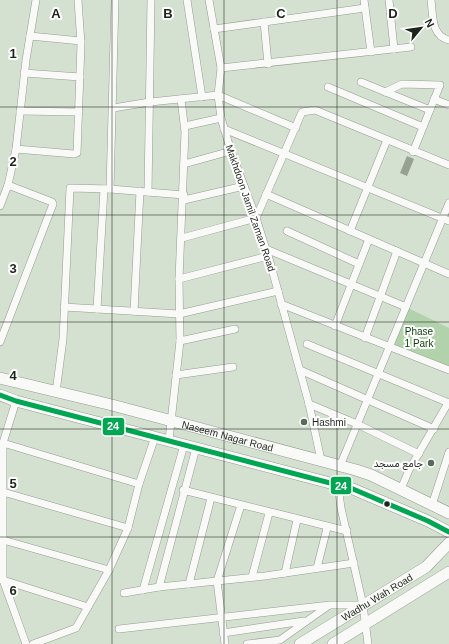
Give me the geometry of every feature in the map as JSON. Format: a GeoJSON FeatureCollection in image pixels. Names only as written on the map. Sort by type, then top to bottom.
{"type":"FeatureCollection","features":[{"type":"Feature","properties":{"kind":"main road","name":"Naseem Nagar Road"},"geometry":{"type":"LineString","coordinates":[[0,378],[112,405],[365,473],[449,513]]}},
{"type":"Feature","properties":{"kind":"main road","name":"Naseem Nagar Road"},"geometry":{"type":"LineString","coordinates":[[0,395],[16,401],[169,440],[358,491],[422,518],[449,532]]}},
{"type":"Feature","properties":{"kind":"main road"},"geometry":{"type":"LineString","coordinates":[[358,491],[354,478],[359,473],[365,473]]}},
{"type":"Feature","properties":{"kind":"main road","name":"Wadhu Wah Road"},"geometry":{"type":"LineString","coordinates":[[300,644],[426,567],[449,543]]}},
{"type":"Feature","properties":{"kind":"main road","name":"Wadhu Wah Road"},"geometry":{"type":"LineString","coordinates":[[333,644],[449,572]]}},
{"type":"Feature","properties":{"kind":"street"},"geometry":{"type":"LineString","coordinates":[[0,206],[8,184],[16,149],[24,73],[36,0]]}},
{"type":"Feature","properties":{"kind":"street"},"geometry":{"type":"LineString","coordinates":[[16,149],[74,154],[78,150],[81,41],[78,0]]}},
{"type":"Feature","properties":{"kind":"street"},"geometry":{"type":"LineString","coordinates":[[97,309],[113,108],[115,0]]}},
{"type":"Feature","properties":{"kind":"street"},"geometry":{"type":"LineString","coordinates":[[134,311],[150,102],[151,0]]}},
{"type":"Feature","properties":{"kind":"street"},"geometry":{"type":"LineString","coordinates":[[187,0],[202,97]]}},
{"type":"Feature","properties":{"kind":"street","name":"Makhdoon Jamil Zaman Road"},"geometry":{"type":"LineString","coordinates":[[209,0],[221,68],[218,95],[221,118],[231,151],[267,252],[309,404],[321,460]]}},
{"type":"Feature","properties":{"kind":"street"},"geometry":{"type":"LineString","coordinates":[[364,0],[371,52]]}},
{"type":"Feature","properties":{"kind":"street"},"geometry":{"type":"LineString","coordinates":[[389,0],[394,49]]}},
{"type":"Feature","properties":{"kind":"street"},"geometry":{"type":"LineString","coordinates":[[431,0],[436,32],[441,37],[449,40]]}},
{"type":"Feature","properties":{"kind":"street"},"geometry":{"type":"LineString","coordinates":[[214,29],[365,8]]}},
{"type":"Feature","properties":{"kind":"street"},"geometry":{"type":"LineString","coordinates":[[264,22],[268,64]]}},
{"type":"Feature","properties":{"kind":"street"},"geometry":{"type":"LineString","coordinates":[[30,36],[81,41]]}},
{"type":"Feature","properties":{"kind":"street"},"geometry":{"type":"LineString","coordinates":[[221,68],[411,47]]}},
{"type":"Feature","properties":{"kind":"street"},"geometry":{"type":"LineString","coordinates":[[24,73],[80,77]]}},
{"type":"Feature","properties":{"kind":"street"},"geometry":{"type":"LineString","coordinates":[[361,82],[430,110]]}},
{"type":"Feature","properties":{"kind":"street"},"geometry":{"type":"LineString","coordinates":[[385,92],[402,84],[439,84],[413,152]]}},
{"type":"Feature","properties":{"kind":"street"},"geometry":{"type":"LineString","coordinates":[[328,87],[423,127]]}},
{"type":"Feature","properties":{"kind":"street"},"geometry":{"type":"LineString","coordinates":[[113,108],[150,102],[218,95],[296,128]]}},
{"type":"Feature","properties":{"kind":"street"},"geometry":{"type":"LineString","coordinates":[[169,440],[180,341],[179,279],[184,198],[185,126],[181,99]]}},
{"type":"Feature","properties":{"kind":"street"},"geometry":{"type":"LineString","coordinates":[[434,99],[449,105]]}},
{"type":"Feature","properties":{"kind":"street"},"geometry":{"type":"LineString","coordinates":[[182,238],[256,218],[302,112],[315,110],[413,152],[449,165]]}},
{"type":"Feature","properties":{"kind":"street"},"geometry":{"type":"LineString","coordinates":[[20,111],[79,112]]}},
{"type":"Feature","properties":{"kind":"street"},"geometry":{"type":"LineString","coordinates":[[185,126],[221,118]]}},
{"type":"Feature","properties":{"kind":"street"},"geometry":{"type":"LineString","coordinates":[[224,129],[446,220]]}},
{"type":"Feature","properties":{"kind":"street"},"geometry":{"type":"LineString","coordinates":[[350,231],[387,140]]}},
{"type":"Feature","properties":{"kind":"street"},"geometry":{"type":"LineString","coordinates":[[184,164],[231,151]]}},
{"type":"Feature","properties":{"kind":"street"},"geometry":{"type":"LineString","coordinates":[[0,342],[53,204],[52,202],[8,184]]}},
{"type":"Feature","properties":{"kind":"street"},"geometry":{"type":"LineString","coordinates":[[56,392],[63,339],[70,188],[144,192],[184,198],[244,186]]}},
{"type":"Feature","properties":{"kind":"street"},"geometry":{"type":"LineString","coordinates":[[266,194],[449,274]]}},
{"type":"Feature","properties":{"kind":"street"},"geometry":{"type":"LineString","coordinates":[[340,466],[424,263],[446,220],[449,203]]}},
{"type":"Feature","properties":{"kind":"street"},"geometry":{"type":"LineString","coordinates":[[287,231],[360,264]]}},
{"type":"Feature","properties":{"kind":"street"},"geometry":{"type":"LineString","coordinates":[[335,326],[369,239]]}},
{"type":"Feature","properties":{"kind":"street"},"geometry":{"type":"LineString","coordinates":[[365,338],[397,251]]}},
{"type":"Feature","properties":{"kind":"street"},"geometry":{"type":"LineString","coordinates":[[179,279],[267,252],[406,307]]}},
{"type":"Feature","properties":{"kind":"street"},"geometry":{"type":"LineString","coordinates":[[64,307],[179,314],[278,291]]}},
{"type":"Feature","properties":{"kind":"street"},"geometry":{"type":"LineString","coordinates":[[281,304],[449,370]]}},
{"type":"Feature","properties":{"kind":"street"},"geometry":{"type":"LineString","coordinates":[[180,341],[235,329]]}},
{"type":"Feature","properties":{"kind":"street"},"geometry":{"type":"LineString","coordinates":[[307,344],[448,403],[401,489]]}},
{"type":"Feature","properties":{"kind":"street"},"geometry":{"type":"LineString","coordinates":[[176,375],[232,367]]}},
{"type":"Feature","properties":{"kind":"street"},"geometry":{"type":"LineString","coordinates":[[300,370],[434,429]]}},
{"type":"Feature","properties":{"kind":"street"},"geometry":{"type":"LineString","coordinates":[[16,401],[3,443],[3,580],[26,644]]}},
{"type":"Feature","properties":{"kind":"street"},"geometry":{"type":"LineString","coordinates":[[309,404],[357,424],[419,454]]}},
{"type":"Feature","properties":{"kind":"street"},"geometry":{"type":"LineString","coordinates":[[33,644],[76,628],[109,570],[128,528],[139,484],[155,437]]}},
{"type":"Feature","properties":{"kind":"street"},"geometry":{"type":"LineString","coordinates":[[3,443],[139,484]]}},
{"type":"Feature","properties":{"kind":"street"},"geometry":{"type":"LineString","coordinates":[[143,590],[184,445]]}},
{"type":"Feature","properties":{"kind":"street"},"geometry":{"type":"LineString","coordinates":[[159,587],[183,490],[196,448]]}},
{"type":"Feature","properties":{"kind":"street"},"geometry":{"type":"LineString","coordinates":[[432,505],[449,452]]}},
{"type":"Feature","properties":{"kind":"street"},"geometry":{"type":"LineString","coordinates":[[338,486],[363,605],[364,624],[368,644]]}},
{"type":"Feature","properties":{"kind":"street"},"geometry":{"type":"LineString","coordinates":[[183,490],[327,528],[347,531]]}},
{"type":"Feature","properties":{"kind":"street"},"geometry":{"type":"LineString","coordinates":[[3,492],[128,528]]}},
{"type":"Feature","properties":{"kind":"street"},"geometry":{"type":"LineString","coordinates":[[189,584],[211,498]]}},
{"type":"Feature","properties":{"kind":"street"},"geometry":{"type":"LineString","coordinates":[[225,644],[217,581],[241,505]]}},
{"type":"Feature","properties":{"kind":"street"},"geometry":{"type":"LineString","coordinates":[[252,577],[269,513]]}},
{"type":"Feature","properties":{"kind":"street"},"geometry":{"type":"LineString","coordinates":[[285,573],[297,520]]}},
{"type":"Feature","properties":{"kind":"street"},"geometry":{"type":"LineString","coordinates":[[317,568],[327,528]]}},
{"type":"Feature","properties":{"kind":"street"},"geometry":{"type":"LineString","coordinates":[[3,540],[109,570]]}},
{"type":"Feature","properties":{"kind":"street"},"geometry":{"type":"LineString","coordinates":[[124,593],[159,587],[285,573],[354,563]]}},
{"type":"Feature","properties":{"kind":"street"},"geometry":{"type":"LineString","coordinates":[[3,580],[88,607]]}},
{"type":"Feature","properties":{"kind":"street"},"geometry":{"type":"LineString","coordinates":[[119,629],[330,605],[363,605]]}},
{"type":"Feature","properties":{"kind":"street"},"geometry":{"type":"LineString","coordinates":[[247,644],[280,640],[330,605]]}},
{"type":"Feature","properties":{"kind":"street"},"geometry":{"type":"LineString","coordinates":[[224,633],[306,621]]}},
{"type":"Feature","properties":{"kind":"green space","name":"Phase 1 Park"},"geometry":{"type":"Polygon","coordinates":[[[406,307],[449,328],[449,370],[389,347],[406,307]]]}},
{"type":"Feature","properties":{"kind":"building"},"geometry":{"type":"Polygon","coordinates":[[[407,156],[414,159],[407,176],[400,173],[407,156]]]}},
{"type":"Feature","properties":{"kind":"transit line","name":"24"},"geometry":{"type":"LineString","coordinates":[[0,395],[16,401],[353,489],[428,521],[449,532]]}},
{"type":"Feature","properties":{"kind":"place","name":"Hashmi"},"geometry":{"type":"Point","coordinates":[304,422]}},
{"type":"Feature","properties":{"kind":"place","name":"جامع مسجد"},"geometry":{"type":"Point","coordinates":[431,463]}}]}
